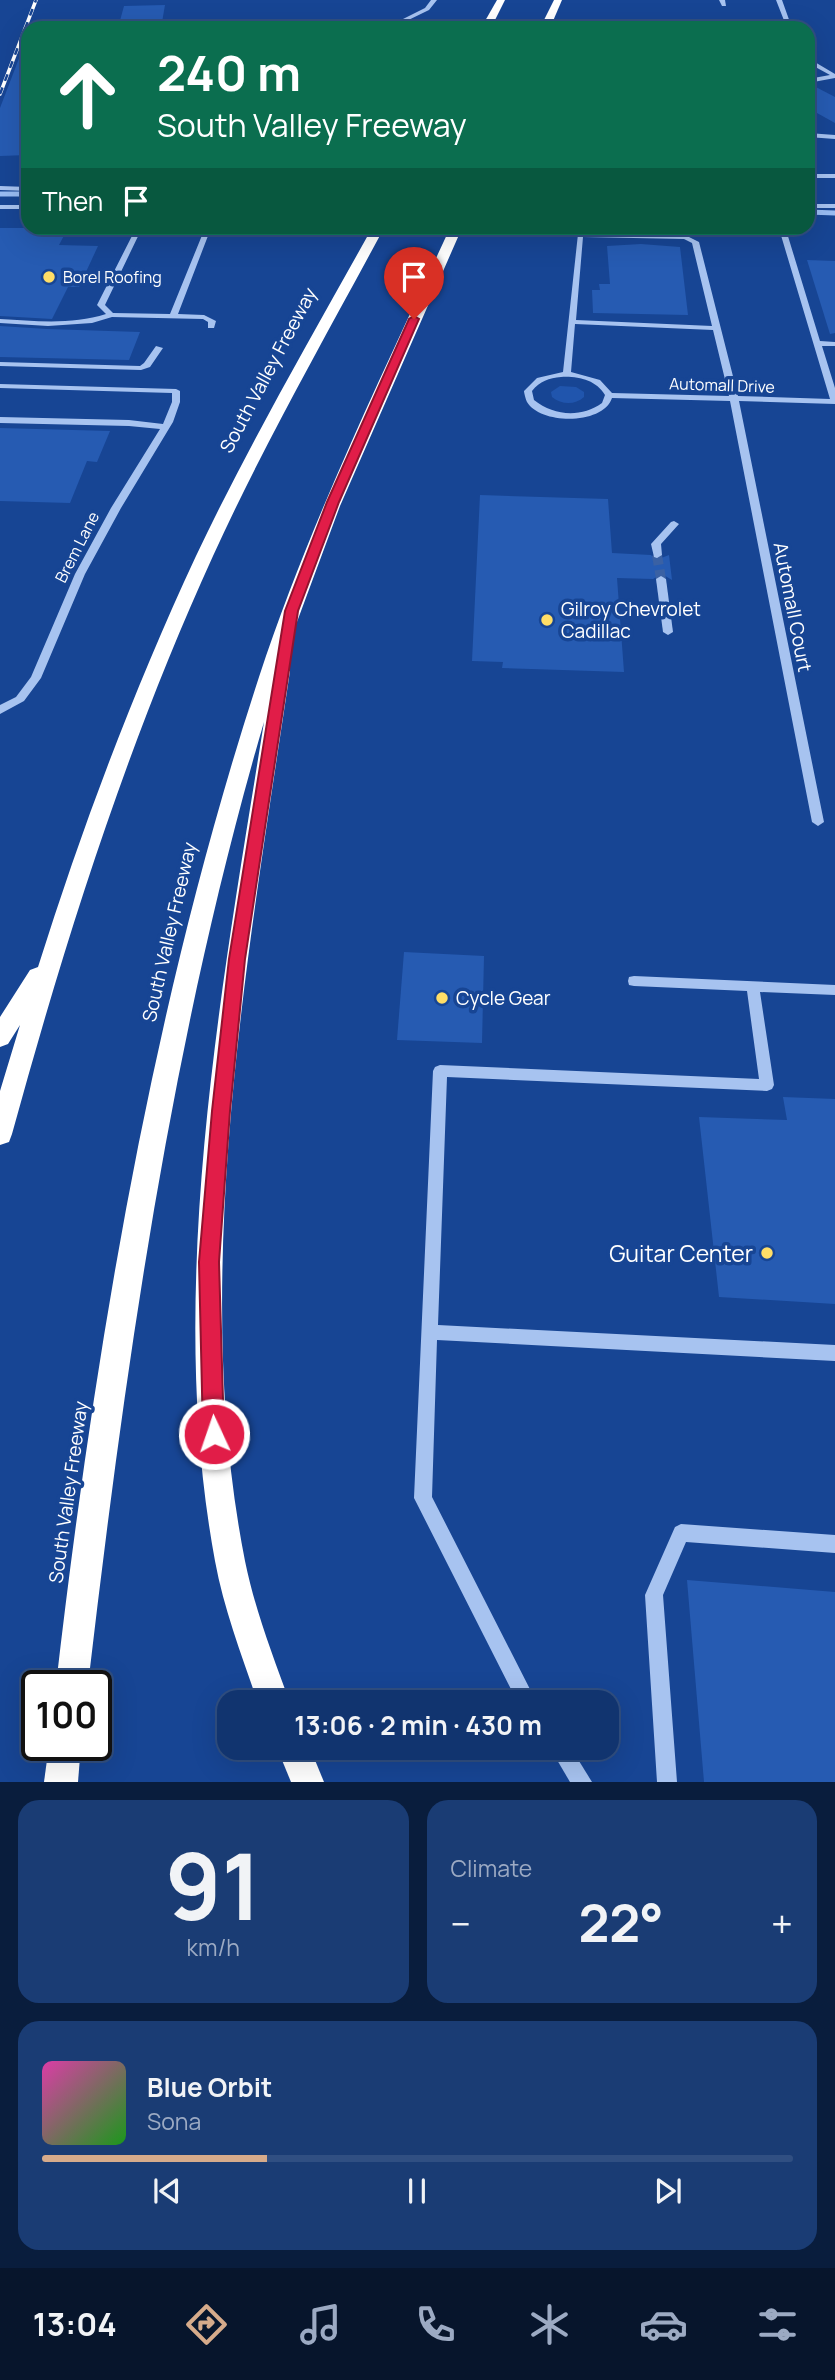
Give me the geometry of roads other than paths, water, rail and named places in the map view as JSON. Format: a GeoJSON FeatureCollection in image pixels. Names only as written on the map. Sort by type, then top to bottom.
{"type":"FeatureCollection","features":[{"type":"Feature","properties":{"kind":"highway"},"geometry":{"type":"LineString","coordinates":[[490,21],[501,0]]}},
{"type":"Feature","properties":{"kind":"highway"},"geometry":{"type":"LineString","coordinates":[[548,21],[558,0]]}},
{"type":"Feature","properties":{"kind":"highway","name":"South Valley Freeway"},"geometry":{"type":"LineString","coordinates":[[0,1134],[52,953],[126,739],[183,603],[259,449],[374,235]]}},
{"type":"Feature","properties":{"kind":"highway","name":"South Valley Freeway"},"geometry":{"type":"LineString","coordinates":[[74,1670],[133,1256],[173,1050],[225,824],[247,744],[291,611],[333,502],[453,235]]}},
{"type":"Feature","properties":{"kind":"highway"},"geometry":{"type":"LineString","coordinates":[[270,1690],[230,1563],[220,1497],[214,1434],[209,1262],[237,959],[291,611]]}},
{"type":"Feature","properties":{"kind":"highway"},"geometry":{"type":"LineString","coordinates":[[0,1037],[52,953]]}},
{"type":"Feature","properties":{"kind":"highway"},"geometry":{"type":"LineString","coordinates":[[298,1760],[308,1782]]}},
{"type":"Feature","properties":{"kind":"highway"},"geometry":{"type":"LineString","coordinates":[[61,1782],[63,1761]]}},
{"type":"Feature","properties":{"kind":"street"},"geometry":{"type":"LineString","coordinates":[[402,21],[427,9],[434,0]]}},
{"type":"Feature","properties":{"kind":"street"},"geometry":{"type":"LineString","coordinates":[[779,0],[786,21]]}},
{"type":"Feature","properties":{"kind":"street"},"geometry":{"type":"LineString","coordinates":[[815,64],[835,76]]}},
{"type":"Feature","properties":{"kind":"street"},"geometry":{"type":"LineString","coordinates":[[815,80],[835,76]]}},
{"type":"Feature","properties":{"kind":"street"},"geometry":{"type":"LineString","coordinates":[[815,136],[835,137]]}},
{"type":"Feature","properties":{"kind":"street"},"geometry":{"type":"LineString","coordinates":[[815,176],[834,177]]}},
{"type":"Feature","properties":{"kind":"street"},"geometry":{"type":"LineString","coordinates":[[0,188],[21,189]]}},
{"type":"Feature","properties":{"kind":"street"},"geometry":{"type":"LineString","coordinates":[[815,206],[835,206]]}},
{"type":"Feature","properties":{"kind":"street"},"geometry":{"type":"LineString","coordinates":[[0,207],[21,207]]}},
{"type":"Feature","properties":{"kind":"street"},"geometry":{"type":"LineString","coordinates":[[111,316],[102,305],[136,235]]}},
{"type":"Feature","properties":{"kind":"street"},"geometry":{"type":"LineString","coordinates":[[173,316],[205,235]]}},
{"type":"Feature","properties":{"kind":"street"},"geometry":{"type":"LineString","coordinates":[[784,235],[817,344],[830,370],[835,401]]}},
{"type":"Feature","properties":{"kind":"street"},"geometry":{"type":"LineString","coordinates":[[0,321],[48,324],[92,321],[111,316],[173,316],[204,317],[212,321],[211,326]]}},
{"type":"Feature","properties":{"kind":"street"},"geometry":{"type":"LineString","coordinates":[[567,374],[572,322]]}},
{"type":"Feature","properties":{"kind":"street"},"geometry":{"type":"LineString","coordinates":[[817,344],[835,344]]}},
{"type":"Feature","properties":{"kind":"street"},"geometry":{"type":"LineString","coordinates":[[0,364],[136,368],[147,365],[159,348]]}},
{"type":"Feature","properties":{"kind":"street"},"geometry":{"type":"LineString","coordinates":[[132,390],[136,368]]}},
{"type":"Feature","properties":{"kind":"street"},"geometry":{"type":"LineString","coordinates":[[567,374],[597,382],[607,390],[608,396],[606,404],[597,410],[577,415],[552,413],[530,401],[528,391],[536,381],[567,374]]}},
{"type":"Feature","properties":{"kind":"street","name":"Brem Lane"},"geometry":{"type":"LineString","coordinates":[[0,710],[20,699],[36,678],[85,563],[166,427],[176,402],[176,391]]}},
{"type":"Feature","properties":{"kind":"street","name":"Automall Drive"},"geometry":{"type":"LineString","coordinates":[[608,396],[835,401]]}},
{"type":"Feature","properties":{"kind":"street","name":"Automall Court"},"geometry":{"type":"LineString","coordinates":[[734,399],[818,822]]}},
{"type":"Feature","properties":{"kind":"street"},"geometry":{"type":"LineString","coordinates":[[0,419],[130,423],[166,427]]}},
{"type":"Feature","properties":{"kind":"street"},"geometry":{"type":"LineString","coordinates":[[657,555],[656,544],[674,524]]}},
{"type":"Feature","properties":{"kind":"street"},"geometry":{"type":"LineString","coordinates":[[661,579],[668,632]]}},
{"type":"Feature","properties":{"kind":"street"},"geometry":{"type":"LineString","coordinates":[[634,981],[835,990]]}},
{"type":"Feature","properties":{"kind":"street"},"geometry":{"type":"LineString","coordinates":[[521,1690],[423,1498],[440,1071],[767,1086],[753,987]]}},
{"type":"Feature","properties":{"kind":"street"},"geometry":{"type":"LineString","coordinates":[[430,1332],[835,1353]]}},
{"type":"Feature","properties":{"kind":"street"},"geometry":{"type":"LineString","coordinates":[[567,1760],[582,1782]]}},
{"type":"Feature","properties":{"kind":"lane"},"geometry":{"type":"LineString","coordinates":[[716,328],[572,322],[580,235],[685,237],[695,242],[734,399]]}},
{"type":"Feature","properties":{"kind":"lane"},"geometry":{"type":"LineString","coordinates":[[0,386],[176,391]]}},
{"type":"Feature","properties":{"kind":"lane"},"geometry":{"type":"LineString","coordinates":[[667,1782],[654,1595],[681,1533],[835,1544]]}},
{"type":"Feature","properties":{"kind":"waterway"},"geometry":{"type":"LineString","coordinates":[[0,194],[21,194]]}},
{"type":"Feature","properties":{"kind":"waterway"},"geometry":{"type":"LineString","coordinates":[[815,212],[835,213]]}},
{"type":"Feature","properties":{"kind":"tunnel"},"geometry":{"type":"LineString","coordinates":[[657,555],[661,579]]}},
{"type":"Feature","properties":{"kind":"railway"},"geometry":{"type":"LineString","coordinates":[[28,21],[36,0]]}},
{"type":"Feature","properties":{"kind":"railway"},"geometry":{"type":"LineString","coordinates":[[0,94],[21,39]]}},
{"type":"Feature","properties":{"kind":"place","name":"Borel Roofing"},"geometry":{"type":"Point","coordinates":[49,277]}},
{"type":"Feature","properties":{"kind":"place","name":"Gilroy Chevrolet Cadillac"},"geometry":{"type":"Point","coordinates":[547,620]}},
{"type":"Feature","properties":{"kind":"place","name":"Cycle Gear"},"geometry":{"type":"Point","coordinates":[442,998]}},
{"type":"Feature","properties":{"kind":"place","name":"Guitar Center"},"geometry":{"type":"Point","coordinates":[767,1253]}}]}
